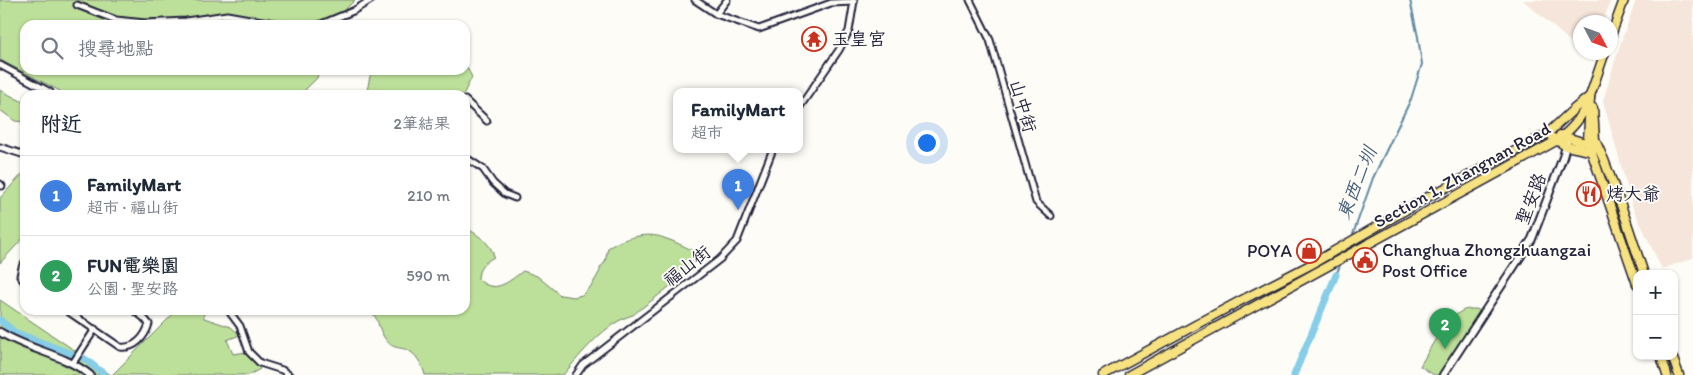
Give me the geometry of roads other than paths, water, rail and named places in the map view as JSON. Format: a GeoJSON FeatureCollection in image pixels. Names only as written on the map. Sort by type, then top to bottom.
{"type":"FeatureCollection","features":[{"type":"Feature","properties":{"kind":"main road"},"geometry":{"type":"LineString","coordinates":[[1618,16],[1624,0]]}},
{"type":"Feature","properties":{"kind":"main road"},"geometry":{"type":"LineString","coordinates":[[1602,60],[1590,96],[1591,141],[1633,271]]}},
{"type":"Feature","properties":{"kind":"main road","name":"Section 1, Zhangnan Road"},"geometry":{"type":"LineString","coordinates":[[1129,375],[1563,140],[1583,113],[1590,96]]}},
{"type":"Feature","properties":{"kind":"main road","name":"Section 1, Zhangnan Road"},"geometry":{"type":"LineString","coordinates":[[1103,375],[1310,265],[1428,197],[1548,133],[1590,96]]}},
{"type":"Feature","properties":{"kind":"main road"},"geometry":{"type":"LineString","coordinates":[[1548,133],[1563,140],[1594,149],[1621,205],[1643,270]]}},
{"type":"Feature","properties":{"kind":"main road"},"geometry":{"type":"LineString","coordinates":[[1563,140],[1591,141]]}},
{"type":"Feature","properties":{"kind":"main road"},"geometry":{"type":"LineString","coordinates":[[1662,360],[1667,375]]}},
{"type":"Feature","properties":{"kind":"main road"},"geometry":{"type":"LineString","coordinates":[[1673,360],[1679,375]]}},
{"type":"Feature","properties":{"kind":"street"},"geometry":{"type":"LineString","coordinates":[[331,20],[353,11],[370,0]]}},
{"type":"Feature","properties":{"kind":"street"},"geometry":{"type":"LineString","coordinates":[[695,0],[716,14],[759,28],[831,3],[853,1],[849,31],[839,50],[803,102]]}},
{"type":"Feature","properties":{"kind":"street"},"geometry":{"type":"LineString","coordinates":[[716,14],[727,0]]}},
{"type":"Feature","properties":{"kind":"street","name":"山中街"},"geometry":{"type":"LineString","coordinates":[[970,0],[990,40],[1036,202],[1051,216]]}},
{"type":"Feature","properties":{"kind":"street"},"geometry":{"type":"LineString","coordinates":[[77,5],[116,20]]}},
{"type":"Feature","properties":{"kind":"street"},"geometry":{"type":"LineString","coordinates":[[192,20],[227,14],[259,20]]}},
{"type":"Feature","properties":{"kind":"street"},"geometry":{"type":"LineString","coordinates":[[0,65],[46,90]]}},
{"type":"Feature","properties":{"kind":"street"},"geometry":{"type":"LineString","coordinates":[[470,105],[487,121]]}},
{"type":"Feature","properties":{"kind":"street","name":"聖安路"},"geometry":{"type":"LineString","coordinates":[[1443,375],[1532,239],[1563,140]]}},
{"type":"Feature","properties":{"kind":"street"},"geometry":{"type":"LineString","coordinates":[[0,147],[20,153]]}},
{"type":"Feature","properties":{"kind":"street","name":"福山街"},"geometry":{"type":"LineString","coordinates":[[576,375],[583,365],[720,259],[737,241],[771,153]]}},
{"type":"Feature","properties":{"kind":"street"},"geometry":{"type":"LineString","coordinates":[[470,160],[483,169],[493,183],[506,194],[515,198]]}},
{"type":"Feature","properties":{"kind":"street"},"geometry":{"type":"LineString","coordinates":[[74,315],[120,347],[128,348],[134,345],[146,332],[149,324],[140,315]]}},
{"type":"Feature","properties":{"kind":"street"},"geometry":{"type":"LineString","coordinates":[[232,315],[240,326],[249,352],[260,363],[282,370],[289,375]]}},
{"type":"Feature","properties":{"kind":"street"},"geometry":{"type":"LineString","coordinates":[[73,361],[95,329]]}},
{"type":"Feature","properties":{"kind":"street"},"geometry":{"type":"LineString","coordinates":[[0,332],[15,341],[73,361],[90,375]]}},
{"type":"Feature","properties":{"kind":"waterway","name":"東西二圳"},"geometry":{"type":"LineString","coordinates":[[1352,237],[1373,178],[1411,99],[1422,64],[1410,0]]}},
{"type":"Feature","properties":{"kind":"waterway","name":"東西二圳"},"geometry":{"type":"LineString","coordinates":[[1336,275],[1341,263]]}},
{"type":"Feature","properties":{"kind":"waterway","name":"東西二圳"},"geometry":{"type":"LineString","coordinates":[[1294,375],[1336,275]]}},
{"type":"Feature","properties":{"kind":"waterway"},"geometry":{"type":"LineString","coordinates":[[0,320],[14,332],[85,359],[105,375]]}},
{"type":"Feature","properties":{"kind":"place","name":"玉皇宮"},"geometry":{"type":"Point","coordinates":[814,39]}},
{"type":"Feature","properties":{"kind":"place","name":"烤大爺"},"geometry":{"type":"Point","coordinates":[1589,194]}},
{"type":"Feature","properties":{"kind":"place","name":"FamilyMart"},"geometry":{"type":"Point","coordinates":[738,210]}},
{"type":"Feature","properties":{"kind":"place","name":"POYA"},"geometry":{"type":"Point","coordinates":[1309,251]}},
{"type":"Feature","properties":{"kind":"place","name":"Changhua Zhongzhuangzai Post Office"},"geometry":{"type":"Point","coordinates":[1365,260]}},
{"type":"Feature","properties":{"kind":"place","name":"FUN電樂園"},"geometry":{"type":"Point","coordinates":[1445,349]}}]}
